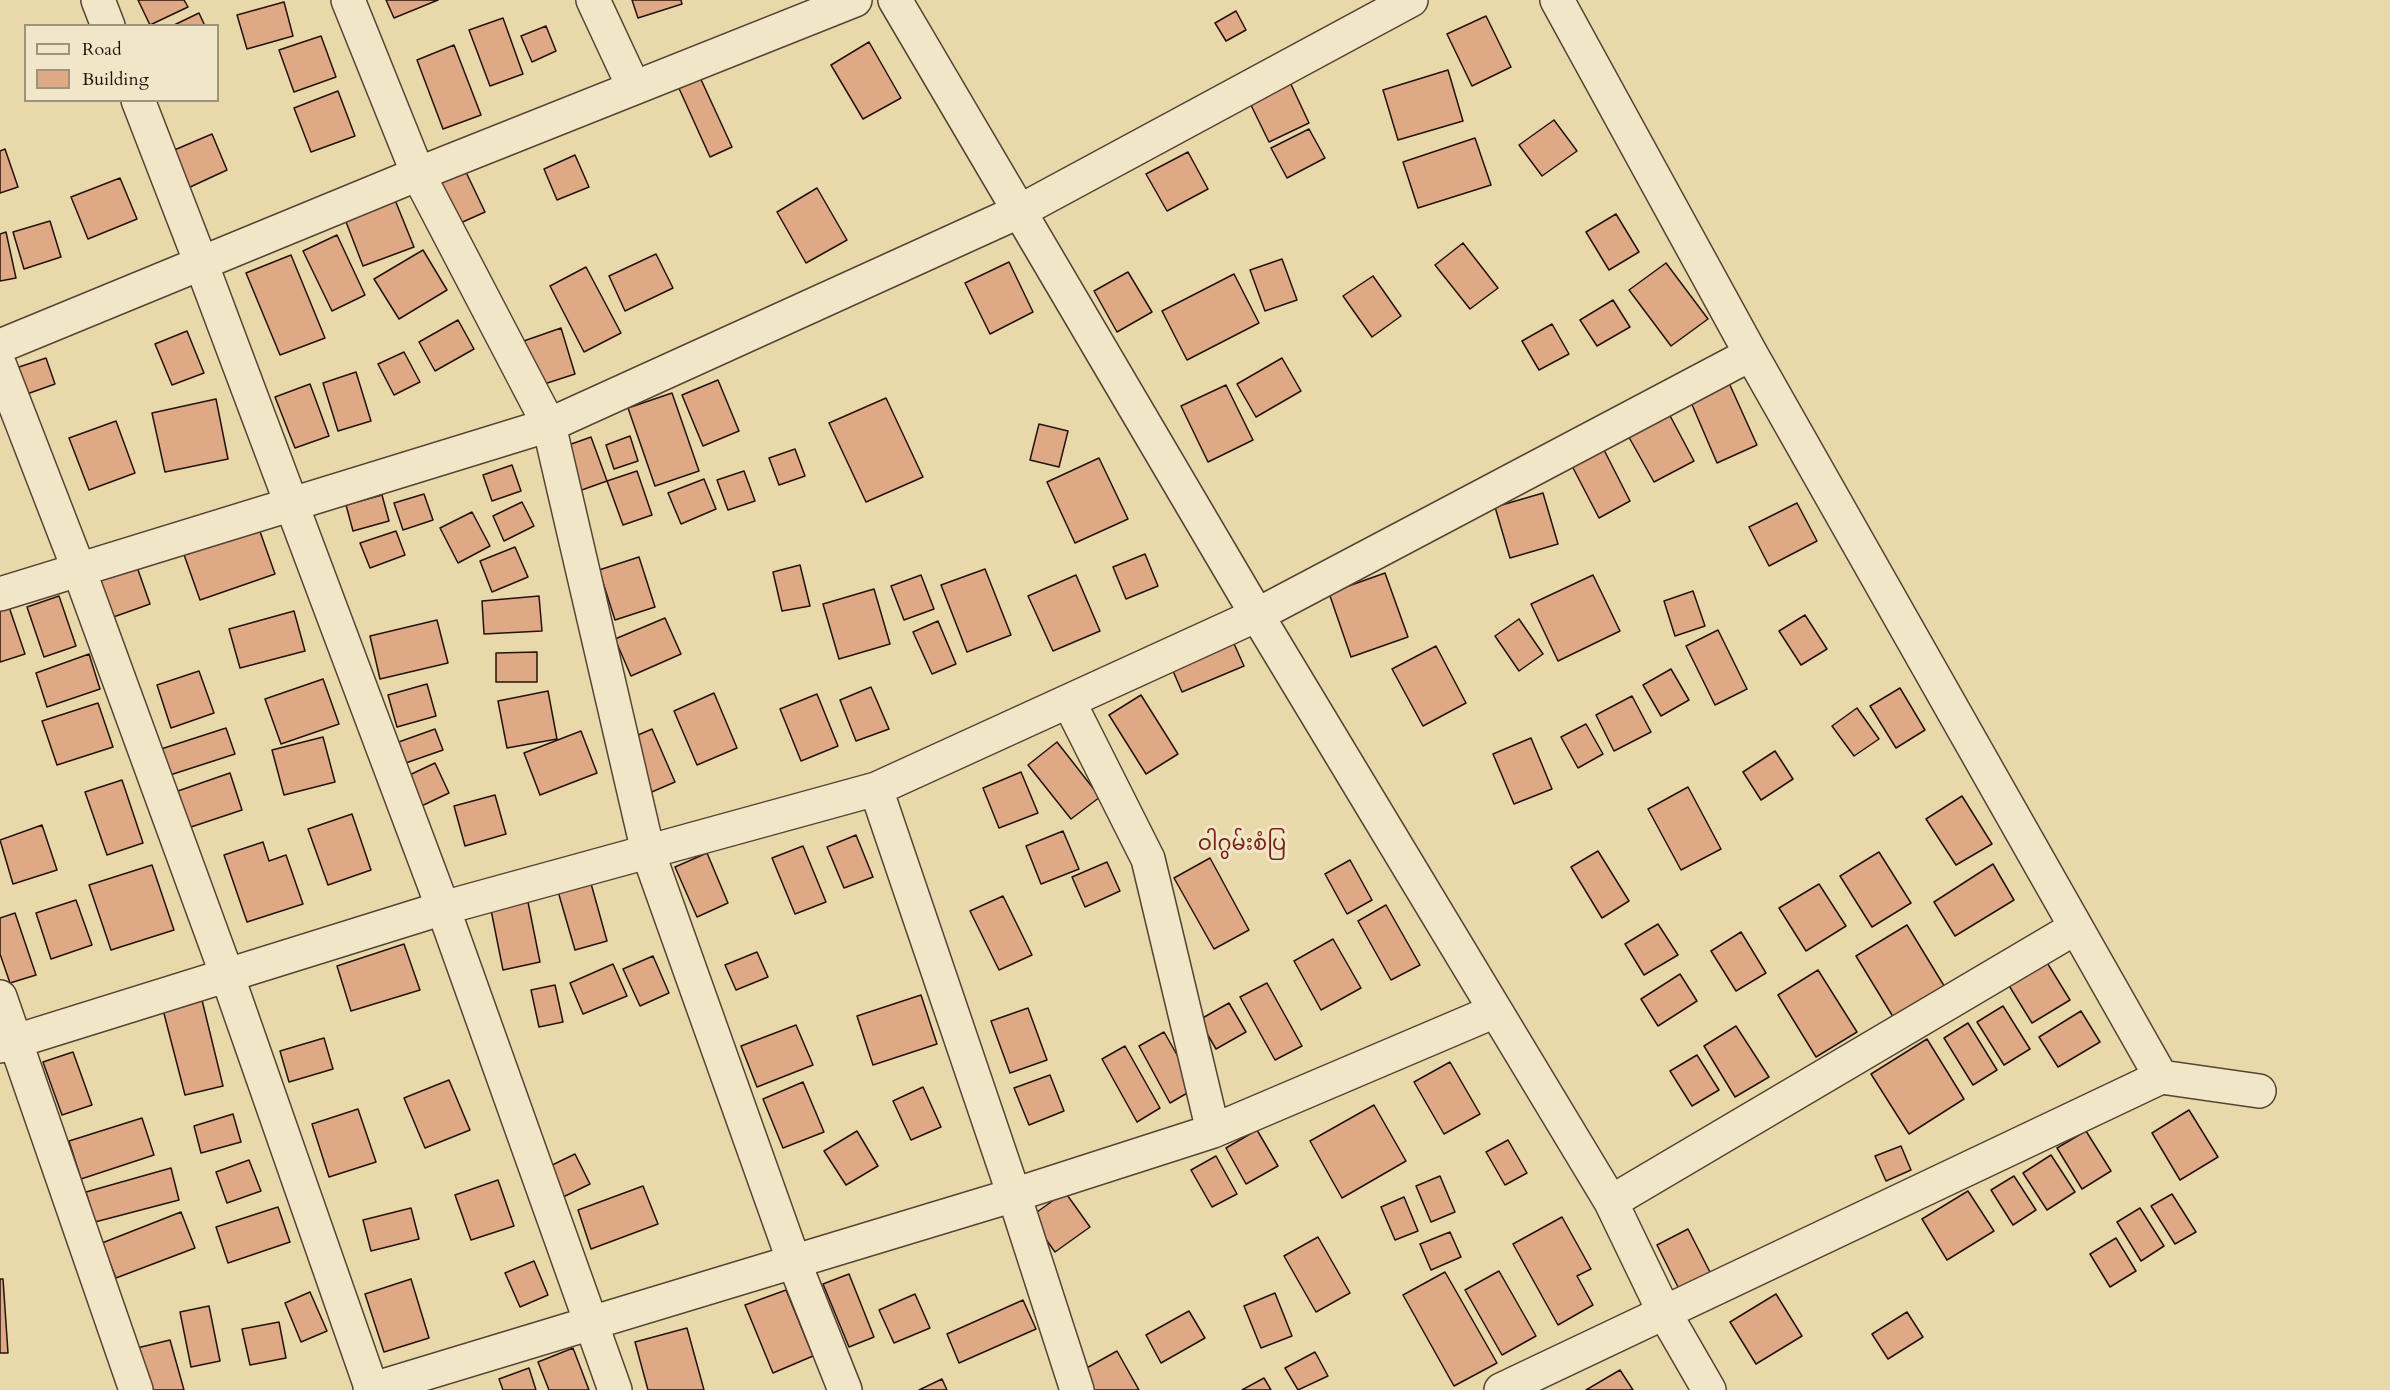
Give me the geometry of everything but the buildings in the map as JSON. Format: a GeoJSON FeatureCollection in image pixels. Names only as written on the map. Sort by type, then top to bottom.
{"type":"FeatureCollection","features":[{"type":"Feature","properties":{"kind":"street"},"geometry":{"type":"LineString","coordinates":[[98,0],[107,24]]}},
{"type":"Feature","properties":{"kind":"street"},"geometry":{"type":"LineString","coordinates":[[348,0],[418,174],[549,425],[648,852],[794,1262],[845,1390]]}},
{"type":"Feature","properties":{"kind":"street"},"geometry":{"type":"LineString","coordinates":[[593,0],[634,88]]}},
{"type":"Feature","properties":{"kind":"street"},"geometry":{"type":"LineString","coordinates":[[0,345],[418,174],[855,0]]}},
{"type":"Feature","properties":{"kind":"street"},"geometry":{"type":"LineString","coordinates":[[895,0],[1257,615],[1611,1202],[1664,1311],[1708,1390]]}},
{"type":"Feature","properties":{"kind":"street"},"geometry":{"type":"LineString","coordinates":[[0,594],[549,425],[1020,211],[1411,0]]}},
{"type":"Feature","properties":{"kind":"street"},"geometry":{"type":"LineString","coordinates":[[1557,0],[1751,354],[2161,1077]]}},
{"type":"Feature","properties":{"kind":"street"},"geometry":{"type":"LineString","coordinates":[[139,102],[442,908],[615,1390]]}},
{"type":"Feature","properties":{"kind":"street"},"geometry":{"type":"LineString","coordinates":[[7,1043],[442,908],[876,789],[1257,615],[1751,354]]}},
{"type":"Feature","properties":{"kind":"street"},"geometry":{"type":"LineString","coordinates":[[0,366],[80,570],[227,975],[371,1390],[1014,1195],[1214,1131],[1496,1011]]}},
{"type":"Feature","properties":{"kind":"street"},"geometry":{"type":"LineString","coordinates":[[1069,702],[1148,859],[1214,1131]]}},
{"type":"Feature","properties":{"kind":"street"},"geometry":{"type":"LineString","coordinates":[[876,789],[1014,1195],[1077,1390]]}},
{"type":"Feature","properties":{"kind":"street"},"geometry":{"type":"LineString","coordinates":[[1611,1202],[2075,928]]}},
{"type":"Feature","properties":{"kind":"street"},"geometry":{"type":"LineString","coordinates":[[0,997],[7,1043],[136,1390]]}},
{"type":"Feature","properties":{"kind":"street"},"geometry":{"type":"LineString","coordinates":[[1501,1390],[2161,1077],[2259,1091]]}},
{"type":"Feature","properties":{"kind":"district","name":"ဝါဂွမ်းစံပြ"},"geometry":{"type":"Point","coordinates":[1242,845]}}]}
